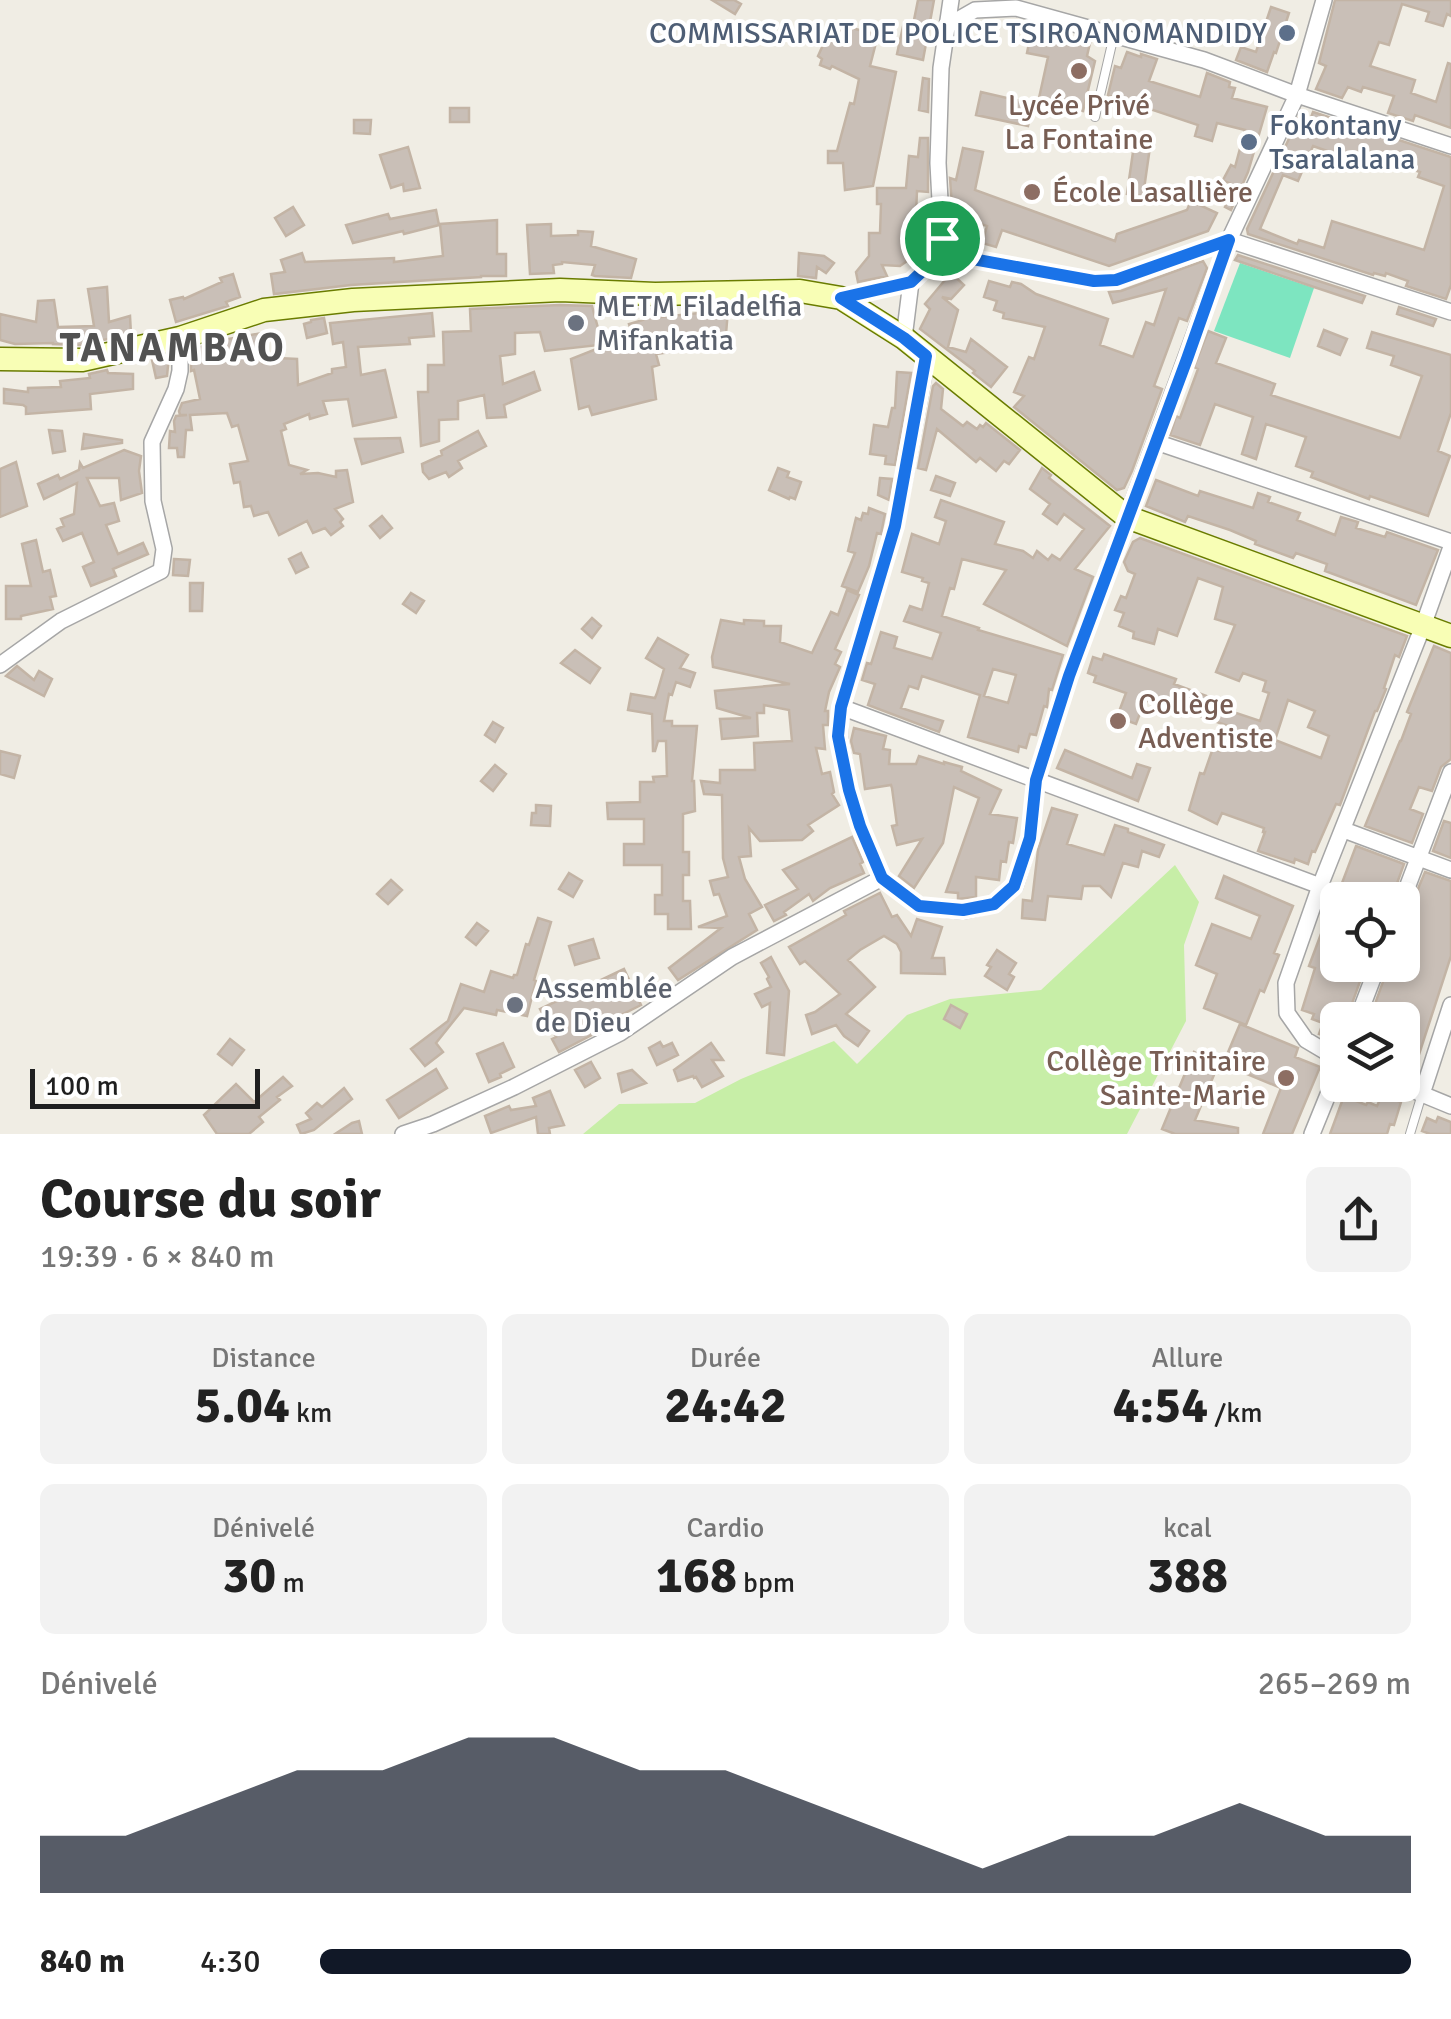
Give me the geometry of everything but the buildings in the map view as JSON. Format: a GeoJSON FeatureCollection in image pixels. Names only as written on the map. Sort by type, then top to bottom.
{"type":"FeatureCollection","features":[{"type":"Feature","properties":{"kind":"main road"},"geometry":{"type":"LineString","coordinates":[[0,359],[82,360],[180,338],[264,310],[353,300],[560,290],[655,294],[800,291],[841,298],[904,338],[1127,518],[1451,636]]}},
{"type":"Feature","properties":{"kind":"street"},"geometry":{"type":"LineString","coordinates":[[942,238],[938,144],[941,68],[951,0]]}},
{"type":"Feature","properties":{"kind":"street"},"geometry":{"type":"LineString","coordinates":[[926,356],[895,526],[841,707],[838,736],[860,826],[882,878],[919,906],[963,910],[994,904],[1014,886],[1030,838],[1036,780],[1069,676],[1229,240],[1298,95],[1324,0]]}},
{"type":"Feature","properties":{"kind":"street"},"geometry":{"type":"LineString","coordinates":[[948,26],[975,10],[1016,8],[1204,60],[1451,146]]}},
{"type":"Feature","properties":{"kind":"street"},"geometry":{"type":"LineString","coordinates":[[942,238],[956,247],[956,256],[942,264],[934,260],[930,251],[934,242],[942,238]]}},
{"type":"Feature","properties":{"kind":"street"},"geometry":{"type":"LineString","coordinates":[[956,256],[1094,281],[1116,280],[1229,240],[1451,312]]}},
{"type":"Feature","properties":{"kind":"street"},"geometry":{"type":"LineString","coordinates":[[841,298],[911,282],[934,260]]}},
{"type":"Feature","properties":{"kind":"street"},"geometry":{"type":"LineString","coordinates":[[904,338],[911,282]]}},
{"type":"Feature","properties":{"kind":"street"},"geometry":{"type":"LineString","coordinates":[[0,664],[61,620],[161,570],[164,549],[153,501],[152,442],[176,388],[180,338]]}},
{"type":"Feature","properties":{"kind":"street"},"geometry":{"type":"LineString","coordinates":[[1156,442],[1451,544],[1423,626],[1322,882]]}},
{"type":"Feature","properties":{"kind":"street"},"geometry":{"type":"LineString","coordinates":[[841,707],[1320,886],[1286,983],[1287,1012],[1306,1040],[1320,1048]]}},
{"type":"Feature","properties":{"kind":"street"},"geometry":{"type":"LineString","coordinates":[[1409,882],[1451,772]]}},
{"type":"Feature","properties":{"kind":"street"},"geometry":{"type":"LineString","coordinates":[[1344,830],[1451,870]]}},
{"type":"Feature","properties":{"kind":"street"},"geometry":{"type":"LineString","coordinates":[[403,1134],[514,1088],[620,1033],[732,956],[882,878]]}},
{"type":"Feature","properties":{"kind":"street"},"geometry":{"type":"LineString","coordinates":[[1451,1005],[1422,1094],[1451,1106]]}},
{"type":"Feature","properties":{"kind":"street"},"geometry":{"type":"LineString","coordinates":[[1312,1134],[1325,1102]]}},
{"type":"Feature","properties":{"kind":"lane"},"geometry":{"type":"LineString","coordinates":[[1095,117],[1114,35]]}},
{"type":"Feature","properties":{"kind":"lane"},"geometry":{"type":"LineString","coordinates":[[1410,1134],[1422,1094]]}},
{"type":"Feature","properties":{"kind":"green space"},"geometry":{"type":"Polygon","coordinates":[[[1240,263],[1314,288],[1290,358],[1214,331],[1240,263]]]}},
{"type":"Feature","properties":{"kind":"green space"},"geometry":{"type":"Polygon","coordinates":[[[1175,865],[1199,902],[1184,945],[1186,1021],[1127,1134],[583,1134],[619,1104],[695,1103],[741,1079],[834,1041],[857,1064],[907,1015],[950,999],[1041,990],[1175,865]]]}},
{"type":"Feature","properties":{"kind":"place","name":"COMMISSARIAT DE POLICE TSIROANOMANDIDY"},"geometry":{"type":"Point","coordinates":[1287,33]}},
{"type":"Feature","properties":{"kind":"place","name":"Lycée Privé La Fontaine"},"geometry":{"type":"Point","coordinates":[1079,71]}},
{"type":"Feature","properties":{"kind":"place","name":"Fokontany Tsaralalana"},"geometry":{"type":"Point","coordinates":[1249,142]}},
{"type":"Feature","properties":{"kind":"place","name":"École Lasallière"},"geometry":{"type":"Point","coordinates":[1032,192]}},
{"type":"Feature","properties":{"kind":"place","name":"METM Filadelfia Mifankatia"},"geometry":{"type":"Point","coordinates":[576,323]}},
{"type":"Feature","properties":{"kind":"place","name":"Collège Adventiste"},"geometry":{"type":"Point","coordinates":[1118,721]}},
{"type":"Feature","properties":{"kind":"place","name":"Assemblée de Dieu"},"geometry":{"type":"Point","coordinates":[515,1005]}},
{"type":"Feature","properties":{"kind":"place","name":"Collège Trinitaire Sainte-Marie"},"geometry":{"type":"Point","coordinates":[1286,1078]}},
{"type":"Feature","properties":{"kind":"district","name":"TANAMBAO"},"geometry":{"type":"Point","coordinates":[173,347]}},
{"type":"Feature","properties":{"kind":"route"},"geometry":{"type":"LineString","coordinates":[[942,238],[956,247],[956,256],[1094,281],[1116,280],[1229,240],[1069,676],[1036,780],[1030,838],[1014,886],[994,904],[963,910],[919,906],[882,878],[860,826],[838,736],[841,707],[895,526],[926,356],[841,298],[911,282],[934,260],[930,251],[934,242],[942,238]]}}]}
